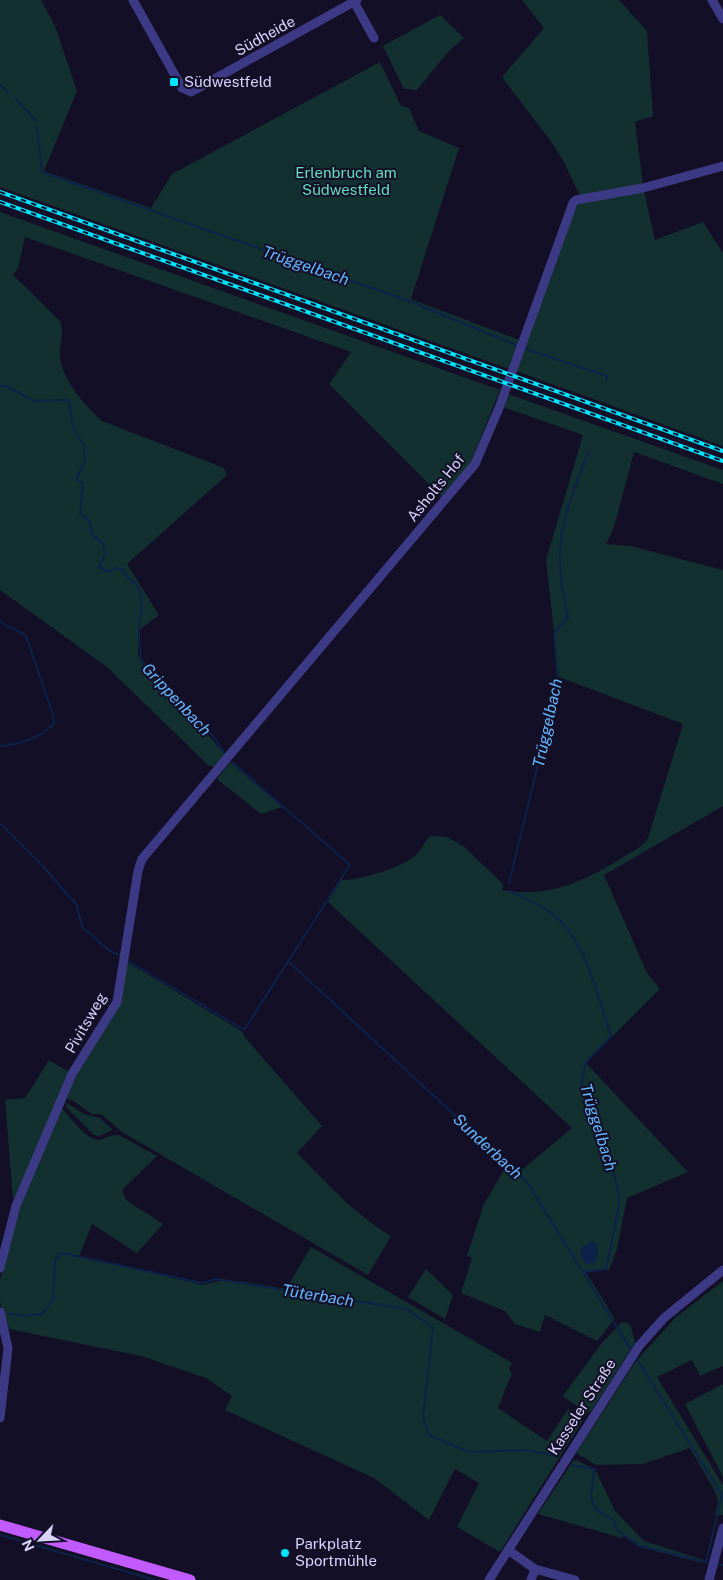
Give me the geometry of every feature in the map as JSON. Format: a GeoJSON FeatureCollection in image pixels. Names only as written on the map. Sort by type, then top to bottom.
{"type":"FeatureCollection","features":[{"type":"Feature","properties":{"kind":"main road"},"geometry":{"type":"LineString","coordinates":[[0,1525],[190,1580]]}},
{"type":"Feature","properties":{"kind":"street"},"geometry":{"type":"LineString","coordinates":[[712,0],[723,19]]}},
{"type":"Feature","properties":{"kind":"street","name":"Südheide"},"geometry":{"type":"LineString","coordinates":[[137,1],[182,88],[188,92],[216,79],[354,1],[374,38]]}},
{"type":"Feature","properties":{"kind":"street","name":"Asholts Hof"},"geometry":{"type":"LineString","coordinates":[[214,775],[475,464],[522,346],[573,203],[576,200],[643,188],[723,166]]}},
{"type":"Feature","properties":{"kind":"street","name":"Pivitsweg"},"geometry":{"type":"LineString","coordinates":[[0,1268],[16,1206],[72,1074],[117,1002],[140,864],[214,775]]}},
{"type":"Feature","properties":{"kind":"street","name":"Kasseler Straße"},"geometry":{"type":"LineString","coordinates":[[489,1580],[640,1346],[664,1318],[723,1270]]}},
{"type":"Feature","properties":{"kind":"street"},"geometry":{"type":"LineString","coordinates":[[0,1312],[8,1348],[0,1418]]}},
{"type":"Feature","properties":{"kind":"street"},"geometry":{"type":"LineString","coordinates":[[709,1580],[723,1528]]}},
{"type":"Feature","properties":{"kind":"street"},"geometry":{"type":"LineString","coordinates":[[508,1550],[535,1569],[575,1580]]}},
{"type":"Feature","properties":{"kind":"street"},"geometry":{"type":"LineString","coordinates":[[531,1580],[535,1569]]}},
{"type":"Feature","properties":{"kind":"green space","name":"Erlenbruch am Südwestfeld"},"geometry":{"type":"Polygon","coordinates":[[[0,0],[41,0],[55,26],[77,91],[44,171],[151,208],[172,174],[380,62],[401,106],[409,108],[419,131],[459,148],[411,299],[519,340],[509,369],[0,187],[0,0]]]}},
{"type":"Feature","properties":{"kind":"green space"},"geometry":{"type":"Polygon","coordinates":[[[522,0],[619,0],[647,31],[653,116],[635,122],[643,184],[580,196],[564,162],[550,140],[502,77],[544,28],[522,0]]]}},
{"type":"Feature","properties":{"kind":"green space"},"geometry":{"type":"Polygon","coordinates":[[[440,15],[464,38],[449,51],[417,90],[404,89],[383,46],[440,15]]]}},
{"type":"Feature","properties":{"kind":"green space"},"geometry":{"type":"Polygon","coordinates":[[[644,191],[655,240],[703,222],[723,253],[723,446],[516,371],[577,204],[644,191]]]}},
{"type":"Feature","properties":{"kind":"green space"},"geometry":{"type":"Polygon","coordinates":[[[0,212],[500,390],[471,462],[443,498],[329,384],[351,352],[25,237],[18,268],[13,275],[60,321],[62,330],[60,356],[65,374],[75,392],[102,421],[224,468],[227,475],[127,564],[159,615],[139,630],[138,655],[141,662],[227,756],[217,767],[209,766],[107,667],[0,590],[0,212]]]}},
{"type":"Feature","properties":{"kind":"green space"},"geometry":{"type":"Polygon","coordinates":[[[508,394],[723,470],[723,484],[634,452],[614,527],[606,544],[630,546],[723,570],[723,806],[604,875],[647,973],[660,989],[586,1063],[688,1172],[627,1198],[617,1249],[609,1270],[585,1271],[615,1319],[597,1341],[545,1315],[540,1332],[515,1324],[505,1311],[461,1293],[472,1258],[467,1256],[484,1204],[506,1166],[517,1174],[572,1128],[328,902],[341,880],[369,876],[402,864],[416,855],[431,836],[447,837],[463,846],[503,884],[502,890],[519,892],[550,890],[579,881],[636,850],[648,838],[683,724],[559,677],[546,560],[583,435],[503,407],[508,394]]]}},
{"type":"Feature","properties":{"kind":"green space"},"geometry":{"type":"Polygon","coordinates":[[[230,762],[282,807],[261,814],[217,779],[230,762]]]}},
{"type":"Feature","properties":{"kind":"green space"},"geometry":{"type":"Polygon","coordinates":[[[127,962],[243,1032],[243,1035],[322,1126],[297,1153],[353,1208],[391,1236],[368,1275],[122,1132],[101,1114],[92,1114],[72,1100],[67,1099],[66,1097],[75,1075],[120,1004],[127,962]]]}},
{"type":"Feature","properties":{"kind":"green space"},"geometry":{"type":"Polygon","coordinates":[[[49,1060],[69,1072],[16,1199],[13,1198],[5,1100],[25,1098],[49,1060]]]}},
{"type":"Feature","properties":{"kind":"green space"},"geometry":{"type":"Polygon","coordinates":[[[65,1102],[84,1114],[100,1118],[113,1130],[99,1136],[94,1135],[67,1108],[65,1102]]]}},
{"type":"Feature","properties":{"kind":"green space"},"geometry":{"type":"Polygon","coordinates":[[[61,1107],[84,1133],[95,1140],[119,1135],[157,1156],[122,1190],[126,1200],[163,1224],[137,1253],[92,1224],[79,1256],[203,1285],[212,1282],[233,1281],[286,1289],[311,1247],[512,1363],[509,1370],[512,1373],[498,1408],[547,1441],[568,1409],[583,1420],[500,1552],[457,1527],[479,1483],[455,1469],[429,1520],[374,1478],[225,1410],[232,1396],[206,1378],[141,1356],[9,1329],[0,1302],[0,1281],[15,1220],[61,1107]]]}},
{"type":"Feature","properties":{"kind":"green space"},"geometry":{"type":"Polygon","coordinates":[[[426,1269],[453,1295],[445,1319],[408,1297],[426,1269]]]}},
{"type":"Feature","properties":{"kind":"green space"},"geometry":{"type":"Polygon","coordinates":[[[723,1281],[723,1366],[700,1376],[692,1360],[657,1377],[723,1485],[723,1515],[715,1515],[718,1503],[716,1493],[690,1448],[643,1464],[596,1465],[576,1453],[636,1361],[676,1317],[723,1281]]]}},
{"type":"Feature","properties":{"kind":"green space"},"geometry":{"type":"Polygon","coordinates":[[[622,1322],[626,1322],[631,1326],[635,1343],[591,1411],[586,1413],[563,1396],[601,1344],[622,1322]]]}},
{"type":"Feature","properties":{"kind":"green space"},"geometry":{"type":"Polygon","coordinates":[[[723,1384],[723,1477],[685,1404],[723,1384]]]}},
{"type":"Feature","properties":{"kind":"green space"},"geometry":{"type":"Polygon","coordinates":[[[576,1460],[595,1469],[615,1511],[644,1541],[704,1560],[703,1563],[639,1547],[624,1536],[622,1538],[538,1514],[573,1461],[576,1460]]]}},
{"type":"Feature","properties":{"kind":"water"},"geometry":{"type":"Polygon","coordinates":[[[592,1241],[596,1243],[598,1248],[597,1255],[595,1262],[586,1265],[581,1256],[581,1248],[592,1241]]]}},
{"type":"Feature","properties":{"kind":"waterway","name":"Trüggelbach"},"geometry":{"type":"LineString","coordinates":[[0,85],[9,93]]}},
{"type":"Feature","properties":{"kind":"waterway","name":"Trüggelbach"},"geometry":{"type":"LineString","coordinates":[[15,98],[36,121]]}},
{"type":"Feature","properties":{"kind":"waterway","name":"Trüggelbach"},"geometry":{"type":"LineString","coordinates":[[37,127],[42,172],[409,301],[518,346]]}},
{"type":"Feature","properties":{"kind":"waterway","name":"Trüggelbach"},"geometry":{"type":"LineString","coordinates":[[523,348],[607,376],[606,381]]}},
{"type":"Feature","properties":{"kind":"waterway","name":"Grippenbach"},"geometry":{"type":"LineString","coordinates":[[0,386],[6,386],[34,401],[69,400],[73,428],[83,444],[85,462],[76,479],[83,483],[80,513],[90,522],[92,534],[103,544],[106,552],[99,567],[109,572],[116,568],[122,570],[138,586],[141,600],[139,632],[141,660],[212,735],[226,755]]}},
{"type":"Feature","properties":{"kind":"waterway","name":"Trüggelbach"},"geometry":{"type":"LineString","coordinates":[[509,883],[558,682],[554,633],[568,617],[560,570],[562,532],[572,495],[589,451]]}},
{"type":"Feature","properties":{"kind":"waterway","name":"Sunderbach"},"geometry":{"type":"LineString","coordinates":[[0,621],[26,636],[53,715],[54,724],[29,740],[0,746]]}},
{"type":"Feature","properties":{"kind":"waterway","name":"Trüggelbach"},"geometry":{"type":"LineString","coordinates":[[128,961],[244,1030],[350,865],[232,762]]}},
{"type":"Feature","properties":{"kind":"waterway","name":"Sunderbach"},"geometry":{"type":"LineString","coordinates":[[0,823],[41,864],[76,904],[83,929],[110,951],[120,955]]}},
{"type":"Feature","properties":{"kind":"waterway","name":"Trüggelbach"},"geometry":{"type":"LineString","coordinates":[[509,891],[545,909],[567,928],[584,956],[611,1036],[586,1062],[582,1082],[615,1177],[619,1206],[606,1269],[583,1272]]}},
{"type":"Feature","properties":{"kind":"waterway","name":"Sunderbach"},"geometry":{"type":"LineString","coordinates":[[288,961],[527,1182],[631,1350]]}},
{"type":"Feature","properties":{"kind":"waterway","name":"Tüterbach"},"geometry":{"type":"LineString","coordinates":[[8,1313],[24,1316],[42,1314],[53,1299],[55,1260],[62,1253],[202,1283],[216,1279],[407,1309],[433,1328],[423,1417],[429,1435],[469,1452],[526,1450],[558,1456]]}},
{"type":"Feature","properties":{"kind":"waterway","name":"Sunderbach"},"geometry":{"type":"LineString","coordinates":[[635,1356],[722,1495],[706,1562]]}},
{"type":"Feature","properties":{"kind":"waterway","name":"Tüterbach"},"geometry":{"type":"LineString","coordinates":[[571,1465],[594,1469],[591,1497],[596,1510],[613,1520],[618,1531],[640,1546],[710,1563]]}},
{"type":"Feature","properties":{"kind":"waterway"},"geometry":{"type":"LineString","coordinates":[[0,1535],[155,1580]]}},
{"type":"Feature","properties":{"kind":"waterway","name":"Trüggelbach"},"geometry":{"type":"LineString","coordinates":[[717,1564],[723,1565]]}},
{"type":"Feature","properties":{"kind":"railway"},"geometry":{"type":"LineString","coordinates":[[0,192],[723,451]]}},
{"type":"Feature","properties":{"kind":"railway"},"geometry":{"type":"LineString","coordinates":[[0,202],[723,461]]}},
{"type":"Feature","properties":{"kind":"place","name":"Südwestfeld"},"geometry":{"type":"Point","coordinates":[174,82]}},
{"type":"Feature","properties":{"kind":"place","name":"Parkplatz Sportmühle"},"geometry":{"type":"Point","coordinates":[285,1553]}}]}
